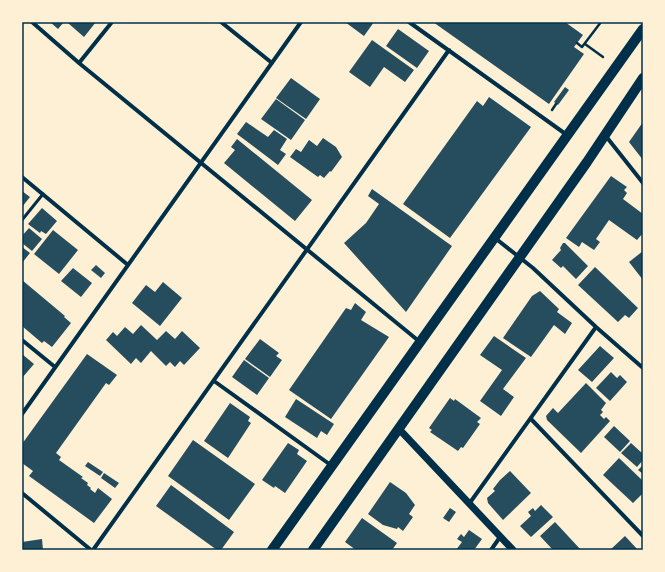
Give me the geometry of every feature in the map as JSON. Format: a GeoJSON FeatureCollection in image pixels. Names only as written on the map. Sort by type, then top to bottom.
{"type":"FeatureCollection","features":[{"type":"Feature","properties":{"kind":"main road"},"geometry":{"type":"LineString","coordinates":[[272,550],[643,29]]}},
{"type":"Feature","properties":{"kind":"main road"},"geometry":{"type":"LineString","coordinates":[[313,550],[520,257],[643,78]]}},
{"type":"Feature","properties":{"kind":"street"},"geometry":{"type":"LineString","coordinates":[[32,22],[79,63],[420,342]]}},
{"type":"Feature","properties":{"kind":"street"},"geometry":{"type":"LineString","coordinates":[[79,63],[112,22]]}},
{"type":"Feature","properties":{"kind":"street"},"geometry":{"type":"LineString","coordinates":[[222,22],[272,62]]}},
{"type":"Feature","properties":{"kind":"street"},"geometry":{"type":"LineString","coordinates":[[22,414],[301,22]]}},
{"type":"Feature","properties":{"kind":"street"},"geometry":{"type":"LineString","coordinates":[[409,22],[568,135]]}},
{"type":"Feature","properties":{"kind":"street"},"geometry":{"type":"LineString","coordinates":[[22,493],[92,550],[449,50]]}},
{"type":"Feature","properties":{"kind":"street"},"geometry":{"type":"LineString","coordinates":[[605,134],[643,183]]}},
{"type":"Feature","properties":{"kind":"street"},"geometry":{"type":"LineString","coordinates":[[22,177],[128,265]]}},
{"type":"Feature","properties":{"kind":"street"},"geometry":{"type":"LineString","coordinates":[[494,237],[520,257],[643,368]]}},
{"type":"Feature","properties":{"kind":"street"},"geometry":{"type":"LineString","coordinates":[[469,504],[596,327]]}},
{"type":"Feature","properties":{"kind":"street"},"geometry":{"type":"LineString","coordinates":[[22,340],[55,367]]}},
{"type":"Feature","properties":{"kind":"street"},"geometry":{"type":"LineString","coordinates":[[214,381],[332,466]]}},
{"type":"Feature","properties":{"kind":"street"},"geometry":{"type":"LineString","coordinates":[[531,419],[643,536]]}},
{"type":"Feature","properties":{"kind":"street"},"geometry":{"type":"LineString","coordinates":[[399,429],[513,550]]}},
{"type":"Feature","properties":{"kind":"street"},"geometry":{"type":"LineString","coordinates":[[491,550],[500,537]]}},
{"type":"Feature","properties":{"kind":"lane"},"geometry":{"type":"LineString","coordinates":[[22,220],[43,194]]}},
{"type":"Feature","properties":{"kind":"path"},"geometry":{"type":"LineString","coordinates":[[594,22],[598,26]]}},
{"type":"Feature","properties":{"kind":"path"},"geometry":{"type":"LineString","coordinates":[[577,43],[582,47],[601,22]]}},
{"type":"Feature","properties":{"kind":"path"},"geometry":{"type":"LineString","coordinates":[[585,44],[603,57]]}},
{"type":"Feature","properties":{"kind":"path"},"geometry":{"type":"LineString","coordinates":[[552,110],[556,104]]}},
{"type":"Feature","properties":{"kind":"building"},"geometry":{"type":"Polygon","coordinates":[[[50,22],[64,22],[58,29],[50,22]]]}},
{"type":"Feature","properties":{"kind":"building"},"geometry":{"type":"Polygon","coordinates":[[[96,22],[84,37],[68,23],[96,22]]]}},
{"type":"Feature","properties":{"kind":"building"},"geometry":{"type":"Polygon","coordinates":[[[345,22],[374,22],[364,36],[345,22]]]}},
{"type":"Feature","properties":{"kind":"building"},"geometry":{"type":"Polygon","coordinates":[[[433,22],[565,22],[583,35],[574,47],[584,54],[549,104],[433,22]]]}},
{"type":"Feature","properties":{"kind":"building"},"geometry":{"type":"Polygon","coordinates":[[[398,29],[429,51],[417,68],[386,46],[398,29]]]}},
{"type":"Feature","properties":{"kind":"building"},"geometry":{"type":"Polygon","coordinates":[[[372,40],[414,70],[405,82],[384,67],[370,87],[349,72],[372,40]]]}},
{"type":"Feature","properties":{"kind":"building"},"geometry":{"type":"Polygon","coordinates":[[[291,78],[320,99],[306,119],[276,98],[291,78]]]}},
{"type":"Feature","properties":{"kind":"building"},"geometry":{"type":"Polygon","coordinates":[[[565,87],[569,90],[558,105],[554,102],[565,87]]]}},
{"type":"Feature","properties":{"kind":"building"},"geometry":{"type":"Polygon","coordinates":[[[489,97],[531,127],[450,238],[403,204],[477,101],[483,106],[489,97]]]}},
{"type":"Feature","properties":{"kind":"building"},"geometry":{"type":"Polygon","coordinates":[[[276,99],[305,120],[291,140],[261,119],[276,99]]]}},
{"type":"Feature","properties":{"kind":"building"},"geometry":{"type":"Polygon","coordinates":[[[246,122],[268,137],[274,130],[287,139],[280,150],[286,154],[278,165],[237,134],[246,122]]]}},
{"type":"Feature","properties":{"kind":"building"},"geometry":{"type":"Polygon","coordinates":[[[643,122],[643,160],[629,142],[643,122]]]}},
{"type":"Feature","properties":{"kind":"building"},"geometry":{"type":"Polygon","coordinates":[[[323,138],[336,147],[342,157],[331,172],[330,171],[324,178],[320,175],[318,177],[290,157],[296,149],[301,152],[309,140],[317,146],[323,138]]]}},
{"type":"Feature","properties":{"kind":"building"},"geometry":{"type":"Polygon","coordinates":[[[237,139],[312,200],[295,221],[224,163],[235,150],[231,147],[237,139]]]}},
{"type":"Feature","properties":{"kind":"building"},"geometry":{"type":"Polygon","coordinates":[[[611,176],[627,187],[624,190],[627,193],[623,199],[643,214],[643,233],[637,240],[609,220],[596,239],[600,242],[594,250],[582,242],[579,247],[566,238],[611,176]]]}},
{"type":"Feature","properties":{"kind":"building"},"geometry":{"type":"Polygon","coordinates":[[[372,189],[452,246],[406,312],[344,243],[366,223],[379,204],[368,196],[372,189]]]}},
{"type":"Feature","properties":{"kind":"building"},"geometry":{"type":"Polygon","coordinates":[[[22,191],[30,197],[22,207],[22,191]]]}},
{"type":"Feature","properties":{"kind":"building"},"geometry":{"type":"Polygon","coordinates":[[[42,208],[57,221],[46,234],[41,231],[40,233],[28,224],[42,208]]]}},
{"type":"Feature","properties":{"kind":"building"},"geometry":{"type":"Polygon","coordinates":[[[29,228],[42,239],[32,251],[22,243],[22,236],[29,228]]]}},
{"type":"Feature","properties":{"kind":"building"},"geometry":{"type":"Polygon","coordinates":[[[53,230],[78,250],[59,274],[34,254],[53,230]]]}},
{"type":"Feature","properties":{"kind":"building"},"geometry":{"type":"Polygon","coordinates":[[[563,243],[565,243],[588,266],[576,279],[563,266],[561,268],[552,260],[561,250],[560,248],[563,243]]]}},
{"type":"Feature","properties":{"kind":"building"},"geometry":{"type":"Polygon","coordinates":[[[22,247],[30,253],[22,263],[22,247]]]}},
{"type":"Feature","properties":{"kind":"building"},"geometry":{"type":"Polygon","coordinates":[[[643,251],[643,280],[629,262],[643,251]]]}},
{"type":"Feature","properties":{"kind":"building"},"geometry":{"type":"Polygon","coordinates":[[[96,265],[105,273],[101,278],[91,270],[96,265]]]}},
{"type":"Feature","properties":{"kind":"building"},"geometry":{"type":"Polygon","coordinates":[[[595,267],[638,308],[629,318],[625,315],[618,322],[578,285],[595,267]]]}},
{"type":"Feature","properties":{"kind":"building"},"geometry":{"type":"Polygon","coordinates":[[[73,268],[92,283],[81,297],[61,281],[73,268]]]}},
{"type":"Feature","properties":{"kind":"building"},"geometry":{"type":"Polygon","coordinates":[[[22,280],[65,316],[64,317],[71,323],[52,347],[44,341],[42,343],[22,326],[22,280]]]}},
{"type":"Feature","properties":{"kind":"building"},"geometry":{"type":"Polygon","coordinates":[[[163,282],[182,298],[160,326],[132,303],[146,285],[155,292],[163,282]]]}},
{"type":"Feature","properties":{"kind":"building"},"geometry":{"type":"Polygon","coordinates":[[[540,291],[559,309],[557,312],[572,323],[565,334],[554,325],[531,357],[503,338],[532,296],[540,291]]]}},
{"type":"Feature","properties":{"kind":"building"},"geometry":{"type":"Polygon","coordinates":[[[355,303],[366,312],[361,320],[389,337],[331,419],[289,390],[346,308],[351,310],[355,303]]]}},
{"type":"Feature","properties":{"kind":"building"},"geometry":{"type":"Polygon","coordinates":[[[141,325],[157,340],[166,331],[175,339],[182,331],[200,348],[184,365],[180,361],[175,367],[170,362],[166,366],[151,351],[141,363],[136,358],[131,364],[106,340],[113,332],[117,336],[125,327],[133,334],[141,325]]]}},
{"type":"Feature","properties":{"kind":"building"},"geometry":{"type":"Polygon","coordinates":[[[494,336],[526,358],[503,389],[514,397],[501,416],[480,401],[502,370],[480,355],[494,336]]]}},
{"type":"Feature","properties":{"kind":"building"},"geometry":{"type":"Polygon","coordinates":[[[260,339],[279,353],[276,356],[282,360],[270,377],[245,359],[260,339]]]}},
{"type":"Feature","properties":{"kind":"building"},"geometry":{"type":"Polygon","coordinates":[[[600,346],[614,358],[592,382],[578,370],[600,346]]]}},
{"type":"Feature","properties":{"kind":"building"},"geometry":{"type":"Polygon","coordinates":[[[22,354],[34,364],[22,378],[22,354]]]}},
{"type":"Feature","properties":{"kind":"building"},"geometry":{"type":"Polygon","coordinates":[[[87,354],[117,375],[109,385],[106,383],[56,453],[61,457],[59,460],[83,477],[81,478],[88,483],[87,485],[91,488],[90,489],[95,493],[98,488],[112,499],[94,523],[29,476],[33,471],[22,463],[22,444],[87,354]]]}},
{"type":"Feature","properties":{"kind":"building"},"geometry":{"type":"Polygon","coordinates":[[[244,360],[269,378],[257,395],[232,377],[244,360]]]}},
{"type":"Feature","properties":{"kind":"building"},"geometry":{"type":"Polygon","coordinates":[[[611,372],[617,378],[620,375],[627,382],[610,401],[596,388],[611,372]]]}},
{"type":"Feature","properties":{"kind":"building"},"geometry":{"type":"Polygon","coordinates":[[[586,383],[606,403],[601,410],[603,412],[600,415],[604,419],[606,417],[610,421],[581,453],[547,420],[546,416],[553,408],[558,413],[586,383]]]}},
{"type":"Feature","properties":{"kind":"building"},"geometry":{"type":"Polygon","coordinates":[[[450,398],[454,401],[455,399],[481,418],[477,422],[480,424],[463,448],[461,447],[458,451],[430,432],[432,430],[429,428],[450,398]]]}},
{"type":"Feature","properties":{"kind":"building"},"geometry":{"type":"Polygon","coordinates":[[[296,399],[334,424],[327,435],[321,431],[317,438],[285,417],[296,399]]]}},
{"type":"Feature","properties":{"kind":"building"},"geometry":{"type":"Polygon","coordinates":[[[230,403],[250,417],[248,421],[251,423],[228,458],[204,441],[230,403]]]}},
{"type":"Feature","properties":{"kind":"building"},"geometry":{"type":"Polygon","coordinates":[[[614,426],[630,441],[620,452],[604,437],[614,426]]]}},
{"type":"Feature","properties":{"kind":"building"},"geometry":{"type":"Polygon","coordinates":[[[193,440],[255,484],[229,520],[168,476],[193,440]]]}},
{"type":"Feature","properties":{"kind":"building"},"geometry":{"type":"Polygon","coordinates":[[[288,443],[299,450],[297,454],[307,461],[285,493],[262,480],[288,443]]]}},
{"type":"Feature","properties":{"kind":"building"},"geometry":{"type":"Polygon","coordinates":[[[631,443],[643,454],[643,460],[637,467],[621,453],[631,443]]]}},
{"type":"Feature","properties":{"kind":"building"},"geometry":{"type":"Polygon","coordinates":[[[619,458],[643,481],[643,493],[633,503],[603,475],[619,458]]]}},
{"type":"Feature","properties":{"kind":"building"},"geometry":{"type":"Polygon","coordinates":[[[88,462],[103,472],[100,476],[85,466],[88,462]]]}},
{"type":"Feature","properties":{"kind":"building"},"geometry":{"type":"Polygon","coordinates":[[[643,465],[643,474],[638,470],[643,465]]]}},
{"type":"Feature","properties":{"kind":"building"},"geometry":{"type":"Polygon","coordinates":[[[510,471],[531,493],[503,520],[488,503],[487,498],[495,491],[493,489],[500,480],[510,471]]]}},
{"type":"Feature","properties":{"kind":"building"},"geometry":{"type":"Polygon","coordinates":[[[104,473],[119,483],[115,488],[101,478],[104,473]]]}},
{"type":"Feature","properties":{"kind":"building"},"geometry":{"type":"Polygon","coordinates":[[[390,482],[406,493],[415,505],[409,514],[413,517],[403,531],[398,527],[397,529],[383,525],[368,514],[390,482]]]}},
{"type":"Feature","properties":{"kind":"building"},"geometry":{"type":"Polygon","coordinates":[[[171,485],[234,532],[221,550],[217,550],[156,506],[171,485]]]}},
{"type":"Feature","properties":{"kind":"building"},"geometry":{"type":"Polygon","coordinates":[[[541,505],[553,517],[531,537],[520,526],[531,516],[528,512],[533,508],[535,511],[541,505]]]}},
{"type":"Feature","properties":{"kind":"building"},"geometry":{"type":"Polygon","coordinates":[[[450,508],[456,512],[449,522],[443,518],[450,508]]]}},
{"type":"Feature","properties":{"kind":"building"},"geometry":{"type":"Polygon","coordinates":[[[362,518],[397,543],[392,550],[356,550],[345,542],[362,518]]]}},
{"type":"Feature","properties":{"kind":"building"},"geometry":{"type":"Polygon","coordinates":[[[555,522],[581,550],[553,550],[540,536],[555,522]]]}},
{"type":"Feature","properties":{"kind":"building"},"geometry":{"type":"Polygon","coordinates":[[[469,530],[482,539],[474,550],[456,550],[462,542],[457,539],[461,534],[464,537],[469,530]]]}},
{"type":"Feature","properties":{"kind":"building"},"geometry":{"type":"Polygon","coordinates":[[[625,536],[638,550],[610,550],[625,536]]]}},
{"type":"Feature","properties":{"kind":"building"},"geometry":{"type":"Polygon","coordinates":[[[42,539],[43,550],[22,550],[22,542],[42,539]]]}}]}
